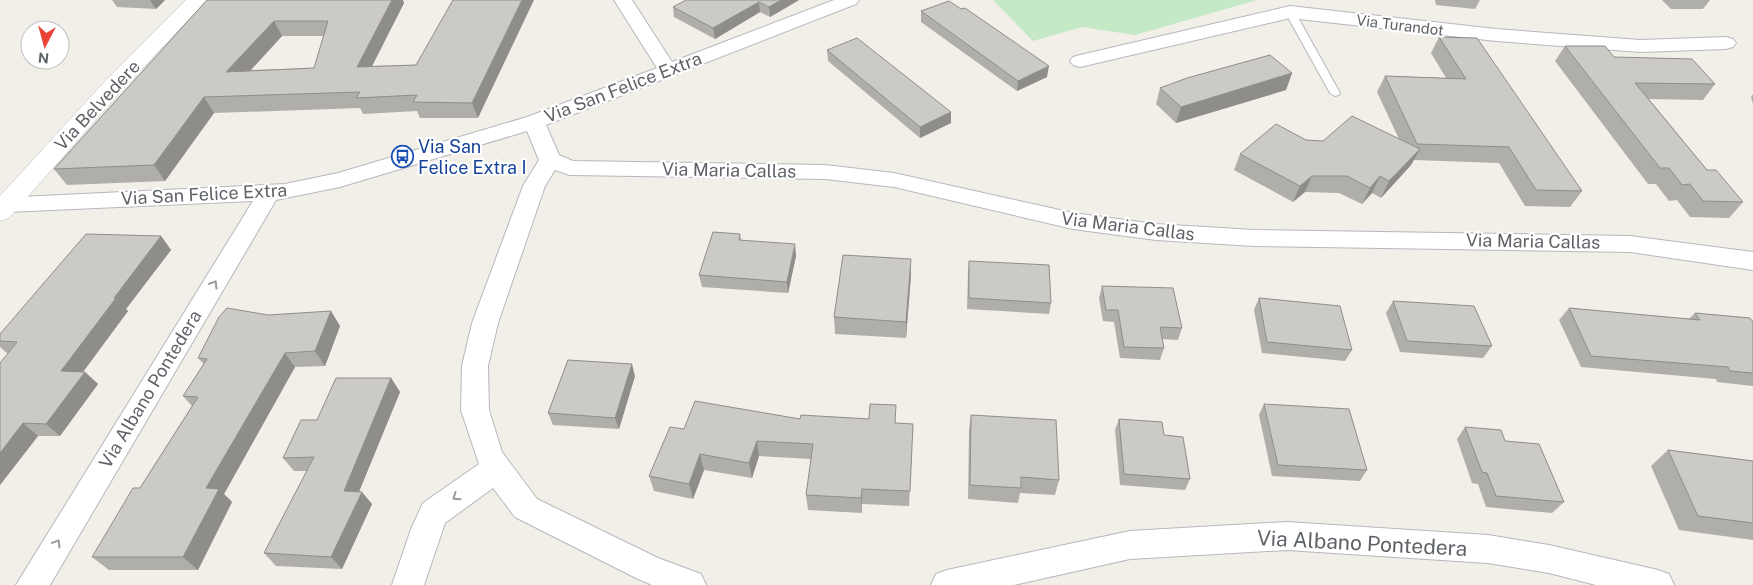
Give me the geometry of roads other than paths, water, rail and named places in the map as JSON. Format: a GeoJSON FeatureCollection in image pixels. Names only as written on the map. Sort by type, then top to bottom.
{"type":"FeatureCollection","features":[{"type":"Feature","properties":{"kind":"street","name":"Via Belvedere"},"geometry":{"type":"LineString","coordinates":[[3,208],[114,85],[197,0]]}},
{"type":"Feature","properties":{"kind":"street"},"geometry":{"type":"LineString","coordinates":[[623,0],[668,70]]}},
{"type":"Feature","properties":{"kind":"street","name":"Via San Felice Extra"},"geometry":{"type":"LineString","coordinates":[[3,208],[285,192],[340,180],[534,122],[850,0]]}},
{"type":"Feature","properties":{"kind":"street","name":"Via Turandot"},"geometry":{"type":"LineString","coordinates":[[1080,61],[1287,6],[1525,38],[1640,46],[1726,43]]}},
{"type":"Feature","properties":{"kind":"street"},"geometry":{"type":"LineString","coordinates":[[534,122],[550,160],[530,196],[485,323],[475,366],[475,410],[496,469],[526,508],[647,568],[690,585]]}},
{"type":"Feature","properties":{"kind":"street","name":"Via Maria Callas"},"geometry":{"type":"LineString","coordinates":[[550,160],[570,168],[834,173],[894,180],[1072,221],[1156,232],[1254,238],[1624,243],[1753,261]]}},
{"type":"Feature","properties":{"kind":"street","name":"Via Albano Pontedera"},"geometry":{"type":"LineString","coordinates":[[32,585],[268,193]]}},
{"type":"Feature","properties":{"kind":"street"},"geometry":{"type":"LineString","coordinates":[[408,585],[426,529],[434,512],[496,469]]}},
{"type":"Feature","properties":{"kind":"street","name":"Via Albano Pontedera"},"geometry":{"type":"LineString","coordinates":[[960,583],[1130,545],[1287,536],[1488,549],[1549,559],[1658,585]]}},
{"type":"Feature","properties":{"kind":"lane"},"geometry":{"type":"LineString","coordinates":[[1287,6],[1335,93]]}},
{"type":"Feature","properties":{"kind":"place","name":"Via San Felice Extra I"},"geometry":{"type":"Point","coordinates":[402,156]}}]}
